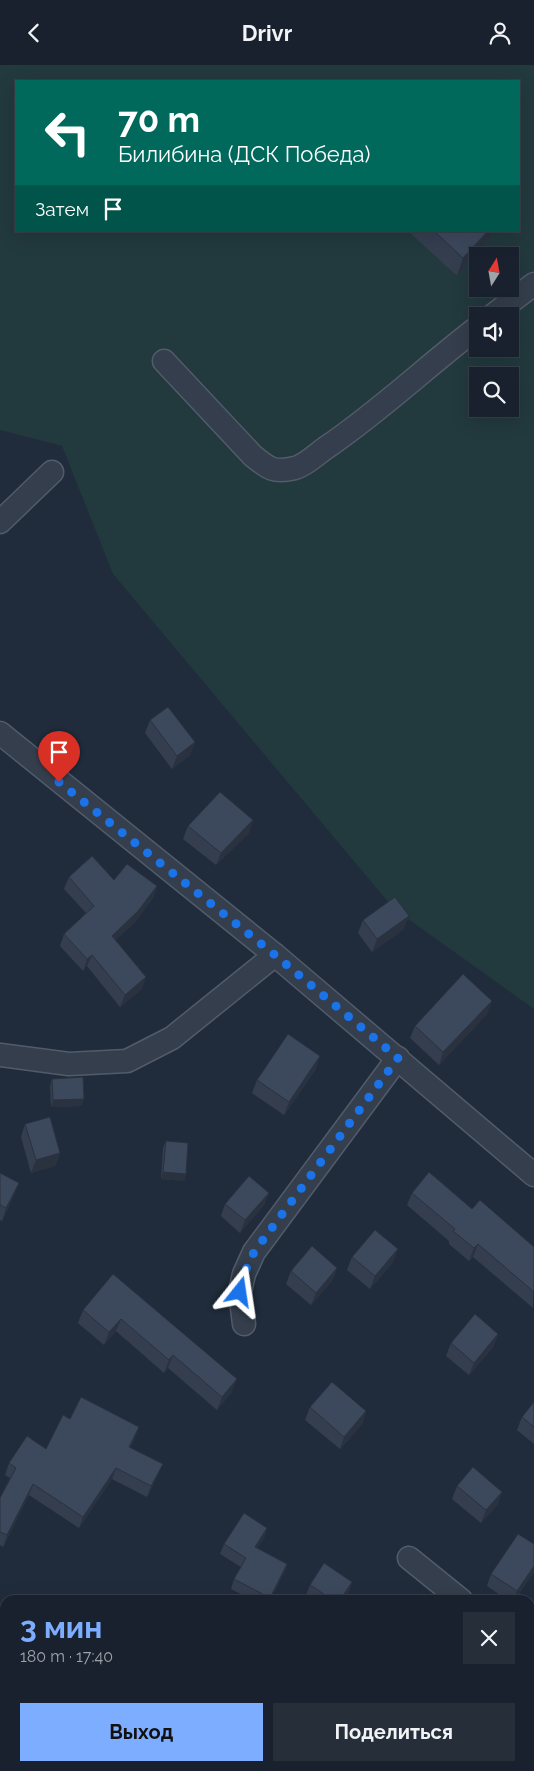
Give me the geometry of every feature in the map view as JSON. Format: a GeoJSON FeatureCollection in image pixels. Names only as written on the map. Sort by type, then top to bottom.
{"type":"FeatureCollection","features":[{"type":"Feature","properties":{"kind":"street"},"geometry":{"type":"LineString","coordinates":[[504,307],[534,284]]}},
{"type":"Feature","properties":{"kind":"street"},"geometry":{"type":"LineString","coordinates":[[164,361],[253,456],[269,469],[284,469],[297,467],[349,431],[469,334]]}},
{"type":"Feature","properties":{"kind":"street"},"geometry":{"type":"LineString","coordinates":[[0,522],[52,472]]}},
{"type":"Feature","properties":{"kind":"street"},"geometry":{"type":"LineString","coordinates":[[0,733],[275,955],[534,1175]]}},
{"type":"Feature","properties":{"kind":"street"},"geometry":{"type":"LineString","coordinates":[[0,1055],[69,1064],[127,1061],[172,1038],[275,955]]}},
{"type":"Feature","properties":{"kind":"street"},"geometry":{"type":"LineString","coordinates":[[244,1324],[240,1292],[244,1274],[254,1252],[398,1058]]}},
{"type":"Feature","properties":{"kind":"street"},"geometry":{"type":"LineString","coordinates":[[409,1558],[455,1595]]}},
{"type":"Feature","properties":{"kind":"green space"},"geometry":{"type":"Polygon","coordinates":[[[0,65],[534,65],[534,1009],[394,909],[113,574],[62,446],[0,430],[0,65]]]}},
{"type":"Feature","properties":{"kind":"building"},"geometry":{"type":"Polygon","coordinates":[[[435,232],[487,232],[473,247],[469,247],[469,252],[463,258],[435,232]]]}},
{"type":"Feature","properties":{"kind":"building"},"geometry":{"type":"Polygon","coordinates":[[[168,707],[195,742],[177,756],[150,720],[168,707]]]}},
{"type":"Feature","properties":{"kind":"building"},"geometry":{"type":"Polygon","coordinates":[[[220,792],[253,820],[221,853],[188,826],[220,792]]]}},
{"type":"Feature","properties":{"kind":"building"},"geometry":{"type":"Polygon","coordinates":[[[92,856],[114,880],[127,864],[157,886],[138,911],[112,936],[146,977],[125,995],[92,955],[87,959],[64,934],[94,906],[69,877],[92,856]]]}},
{"type":"Feature","properties":{"kind":"building"},"geometry":{"type":"Polygon","coordinates":[[[395,897],[409,916],[377,939],[363,920],[395,897]]]}},
{"type":"Feature","properties":{"kind":"building"},"geometry":{"type":"Polygon","coordinates":[[[463,974],[492,1001],[443,1052],[415,1026],[463,974]]]}},
{"type":"Feature","properties":{"kind":"building"},"geometry":{"type":"Polygon","coordinates":[[[288,1034],[320,1056],[289,1102],[257,1080],[288,1034]]]}},
{"type":"Feature","properties":{"kind":"building"},"geometry":{"type":"Polygon","coordinates":[[[83,1077],[84,1099],[53,1100],[52,1079],[83,1077]]]}},
{"type":"Feature","properties":{"kind":"building"},"geometry":{"type":"Polygon","coordinates":[[[50,1117],[60,1153],[36,1160],[25,1124],[50,1117]]]}},
{"type":"Feature","properties":{"kind":"building"},"geometry":{"type":"Polygon","coordinates":[[[166,1141],[188,1143],[186,1174],[163,1172],[166,1141]]]}},
{"type":"Feature","properties":{"kind":"building"},"geometry":{"type":"Polygon","coordinates":[[[429,1172],[472,1209],[480,1200],[534,1247],[534,1292],[478,1244],[474,1248],[453,1231],[455,1229],[412,1193],[429,1172]]]}},
{"type":"Feature","properties":{"kind":"building"},"geometry":{"type":"Polygon","coordinates":[[[0,1173],[19,1183],[6,1208],[0,1205],[0,1173]]]}},
{"type":"Feature","properties":{"kind":"building"},"geometry":{"type":"Polygon","coordinates":[[[249,1176],[269,1193],[245,1220],[225,1204],[249,1176]]]}},
{"type":"Feature","properties":{"kind":"building"},"geometry":{"type":"Polygon","coordinates":[[[375,1230],[398,1249],[375,1276],[352,1257],[375,1230]]]}},
{"type":"Feature","properties":{"kind":"building"},"geometry":{"type":"Polygon","coordinates":[[[312,1246],[337,1268],[316,1293],[291,1271],[312,1246]]]}},
{"type":"Feature","properties":{"kind":"building"},"geometry":{"type":"Polygon","coordinates":[[[113,1274],[237,1379],[222,1397],[173,1355],[169,1360],[121,1319],[109,1332],[83,1310],[113,1274]]]}},
{"type":"Feature","properties":{"kind":"building"},"geometry":{"type":"Polygon","coordinates":[[[475,1314],[498,1334],[474,1363],[451,1343],[475,1314]]]}},
{"type":"Feature","properties":{"kind":"building"},"geometry":{"type":"Polygon","coordinates":[[[332,1382],[366,1411],[344,1437],[310,1407],[332,1382]]]}},
{"type":"Feature","properties":{"kind":"building"},"geometry":{"type":"Polygon","coordinates":[[[81,1397],[139,1427],[129,1447],[163,1464],[151,1486],[116,1468],[83,1517],[33,1484],[7,1535],[0,1532],[0,1498],[16,1468],[9,1463],[27,1436],[46,1449],[63,1415],[70,1419],[81,1397]]]}},
{"type":"Feature","properties":{"kind":"building"},"geometry":{"type":"Polygon","coordinates":[[[534,1402],[534,1427],[522,1417],[534,1402]]]}},
{"type":"Feature","properties":{"kind":"building"},"geometry":{"type":"Polygon","coordinates":[[[473,1467],[502,1492],[486,1510],[457,1486],[473,1467]]]}},
{"type":"Feature","properties":{"kind":"building"},"geometry":{"type":"Polygon","coordinates":[[[244,1513],[267,1528],[255,1547],[287,1564],[272,1595],[264,1595],[234,1579],[246,1558],[224,1544],[244,1513]]]}},
{"type":"Feature","properties":{"kind":"building"},"geometry":{"type":"Polygon","coordinates":[[[518,1534],[534,1544],[534,1566],[517,1591],[491,1574],[518,1534]]]}},
{"type":"Feature","properties":{"kind":"building"},"geometry":{"type":"Polygon","coordinates":[[[324,1563],[352,1582],[343,1595],[325,1595],[310,1585],[324,1563]]]}},
{"type":"Feature","properties":{"kind":"route"},"geometry":{"type":"LineString","coordinates":[[59,782],[275,955],[398,1058],[254,1252],[244,1274],[240,1292]]}}]}
